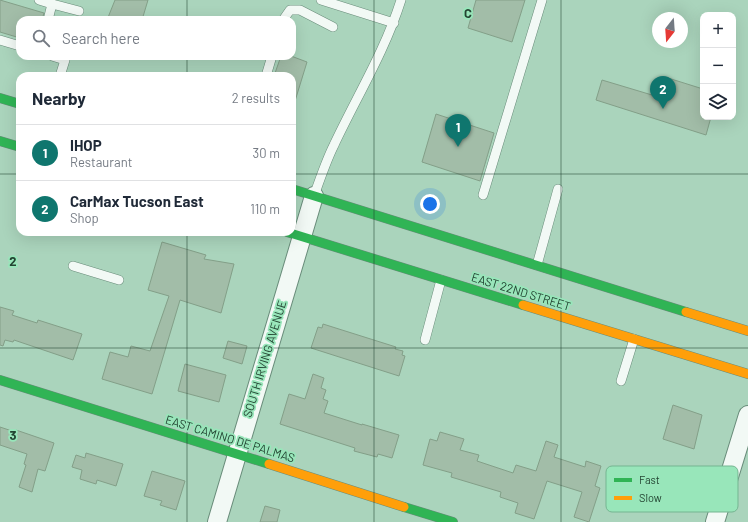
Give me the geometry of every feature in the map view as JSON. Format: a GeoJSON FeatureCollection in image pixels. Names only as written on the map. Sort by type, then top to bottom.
{"type":"FeatureCollection","features":[{"type":"Feature","properties":{"kind":"main road"},"geometry":{"type":"LineString","coordinates":[[0,98],[16,103]]}},
{"type":"Feature","properties":{"kind":"main road"},"geometry":{"type":"LineString","coordinates":[[0,141],[16,146]]}},
{"type":"Feature","properties":{"kind":"main road"},"geometry":{"type":"LineString","coordinates":[[296,190],[748,331]]}},
{"type":"Feature","properties":{"kind":"main road","name":"EAST 22ND STREET"},"geometry":{"type":"LineString","coordinates":[[296,235],[748,374]]}},
{"type":"Feature","properties":{"kind":"main road","name":"EAST CAMINO DE PALMAS"},"geometry":{"type":"LineString","coordinates":[[0,380],[453,522]]}},
{"type":"Feature","properties":{"kind":"street","name":"SOUTH IRVING AVENUE"},"geometry":{"type":"LineString","coordinates":[[296,230],[314,196]]}},
{"type":"Feature","properties":{"kind":"street","name":"SOUTH IRVING AVENUE"},"geometry":{"type":"LineString","coordinates":[[217,522],[293,236]]}},
{"type":"Feature","properties":{"kind":"street"},"geometry":{"type":"LineString","coordinates":[[732,466],[748,415]]}},
{"type":"Feature","properties":{"kind":"street"},"geometry":{"type":"LineString","coordinates":[[715,522],[718,512]]}},
{"type":"Feature","properties":{"kind":"lane"},"geometry":{"type":"LineString","coordinates":[[39,0],[79,11]]}},
{"type":"Feature","properties":{"kind":"lane"},"geometry":{"type":"LineString","coordinates":[[321,0],[394,23]]}},
{"type":"Feature","properties":{"kind":"lane"},"geometry":{"type":"LineString","coordinates":[[314,196],[333,146],[394,23],[401,0]]}},
{"type":"Feature","properties":{"kind":"lane"},"geometry":{"type":"LineString","coordinates":[[483,195],[542,0]]}},
{"type":"Feature","properties":{"kind":"lane"},"geometry":{"type":"LineString","coordinates":[[49,16],[52,4]]}},
{"type":"Feature","properties":{"kind":"lane"},"geometry":{"type":"LineString","coordinates":[[286,16],[290,10],[300,10],[333,26]]}},
{"type":"Feature","properties":{"kind":"lane"},"geometry":{"type":"LineString","coordinates":[[0,40],[16,45]]}},
{"type":"Feature","properties":{"kind":"lane"},"geometry":{"type":"LineString","coordinates":[[61,72],[65,60]]}},
{"type":"Feature","properties":{"kind":"lane"},"geometry":{"type":"LineString","coordinates":[[267,72],[271,60]]}},
{"type":"Feature","properties":{"kind":"lane"},"geometry":{"type":"LineString","coordinates":[[536,265],[558,189]]}},
{"type":"Feature","properties":{"kind":"lane"},"geometry":{"type":"LineString","coordinates":[[73,266],[119,280]]}},
{"type":"Feature","properties":{"kind":"lane"},"geometry":{"type":"LineString","coordinates":[[424,340],[441,280]]}},
{"type":"Feature","properties":{"kind":"lane"},"geometry":{"type":"LineString","coordinates":[[621,381],[634,339]]}},
{"type":"Feature","properties":{"kind":"building"},"geometry":{"type":"Polygon","coordinates":[[[0,0],[44,13],[43,16],[16,16],[16,37],[0,32],[0,0]]]}},
{"type":"Feature","properties":{"kind":"building"},"geometry":{"type":"Polygon","coordinates":[[[115,0],[148,0],[143,16],[109,16],[115,0]]]}},
{"type":"Feature","properties":{"kind":"building"},"geometry":{"type":"Polygon","coordinates":[[[476,0],[525,0],[512,42],[468,28],[476,0]]]}},
{"type":"Feature","properties":{"kind":"building"},"geometry":{"type":"Polygon","coordinates":[[[296,58],[307,62],[296,98],[296,72],[275,72],[280,60],[296,60],[296,58]]]}},
{"type":"Feature","properties":{"kind":"building"},"geometry":{"type":"Polygon","coordinates":[[[668,78],[700,88],[700,120],[710,120],[706,135],[596,100],[602,80],[662,98],[668,78]]]}},
{"type":"Feature","properties":{"kind":"building"},"geometry":{"type":"Polygon","coordinates":[[[436,114],[494,133],[480,181],[422,162],[436,114]]]}},
{"type":"Feature","properties":{"kind":"building"},"geometry":{"type":"Polygon","coordinates":[[[162,242],[206,255],[204,259],[234,264],[221,313],[180,300],[152,394],[102,379],[110,352],[128,357],[131,346],[150,351],[169,296],[148,290],[162,242]]]}},
{"type":"Feature","properties":{"kind":"building"},"geometry":{"type":"Polygon","coordinates":[[[0,307],[14,311],[12,315],[37,323],[38,320],[82,334],[73,360],[14,340],[13,342],[5,340],[3,346],[0,345],[0,307]]]}},
{"type":"Feature","properties":{"kind":"building"},"geometry":{"type":"Polygon","coordinates":[[[323,324],[396,347],[395,349],[403,351],[402,355],[405,356],[399,376],[311,348],[318,327],[322,328],[323,324]]]}},
{"type":"Feature","properties":{"kind":"building"},"geometry":{"type":"Polygon","coordinates":[[[228,341],[247,346],[242,364],[223,358],[228,341]]]}},
{"type":"Feature","properties":{"kind":"building"},"geometry":{"type":"Polygon","coordinates":[[[185,364],[226,375],[219,402],[178,391],[185,364]]]}},
{"type":"Feature","properties":{"kind":"building"},"geometry":{"type":"Polygon","coordinates":[[[313,374],[324,378],[321,388],[326,390],[323,399],[328,401],[324,413],[399,435],[392,458],[378,454],[377,457],[354,451],[355,448],[280,424],[289,394],[305,399],[313,374]]]}},
{"type":"Feature","properties":{"kind":"building"},"geometry":{"type":"Polygon","coordinates":[[[673,405],[702,415],[694,449],[663,439],[673,405]]]}},
{"type":"Feature","properties":{"kind":"building"},"geometry":{"type":"Polygon","coordinates":[[[0,427],[15,432],[16,430],[54,443],[45,471],[38,469],[32,492],[19,487],[26,465],[24,464],[27,454],[0,445],[0,427]]]}},
{"type":"Feature","properties":{"kind":"building"},"geometry":{"type":"Polygon","coordinates":[[[440,432],[464,439],[460,450],[479,455],[477,461],[513,473],[516,465],[536,471],[546,441],[558,445],[554,457],[585,467],[586,461],[601,466],[595,486],[600,488],[589,522],[574,517],[582,492],[547,481],[534,519],[515,513],[518,503],[500,497],[501,492],[451,477],[452,473],[423,465],[430,439],[437,441],[440,432]]]}},
{"type":"Feature","properties":{"kind":"building"},"geometry":{"type":"Polygon","coordinates":[[[86,453],[123,464],[116,486],[97,480],[96,484],[80,479],[82,470],[72,467],[76,455],[85,458],[86,453]]]}},
{"type":"Feature","properties":{"kind":"building"},"geometry":{"type":"Polygon","coordinates":[[[152,471],[185,481],[176,510],[160,505],[162,501],[144,496],[152,471]]]}},
{"type":"Feature","properties":{"kind":"building"},"geometry":{"type":"Polygon","coordinates":[[[265,506],[280,510],[277,522],[260,522],[265,506]]]}},
{"type":"Feature","properties":{"kind":"traffic: fast"},"geometry":{"type":"LineString","coordinates":[[0,98],[16,103]]}},
{"type":"Feature","properties":{"kind":"traffic: fast"},"geometry":{"type":"LineString","coordinates":[[0,141],[16,146]]}},
{"type":"Feature","properties":{"kind":"traffic: fast"},"geometry":{"type":"LineString","coordinates":[[296,190],[686,312]]}},
{"type":"Feature","properties":{"kind":"traffic: fast"},"geometry":{"type":"LineString","coordinates":[[296,235],[523,305]]}},
{"type":"Feature","properties":{"kind":"traffic: fast"},"geometry":{"type":"LineString","coordinates":[[0,380],[269,464]]}},
{"type":"Feature","properties":{"kind":"traffic: fast"},"geometry":{"type":"LineString","coordinates":[[404,507],[453,522]]}},
{"type":"Feature","properties":{"kind":"traffic: slow"},"geometry":{"type":"LineString","coordinates":[[523,305],[748,374]]}},
{"type":"Feature","properties":{"kind":"traffic: slow"},"geometry":{"type":"LineString","coordinates":[[686,312],[748,331]]}},
{"type":"Feature","properties":{"kind":"traffic: slow"},"geometry":{"type":"LineString","coordinates":[[269,464],[404,507]]}},
{"type":"Feature","properties":{"kind":"place","name":"CarMax Tucson East"},"geometry":{"type":"Point","coordinates":[663,109]}},
{"type":"Feature","properties":{"kind":"place","name":"IHOP"},"geometry":{"type":"Point","coordinates":[458,147]}}]}
